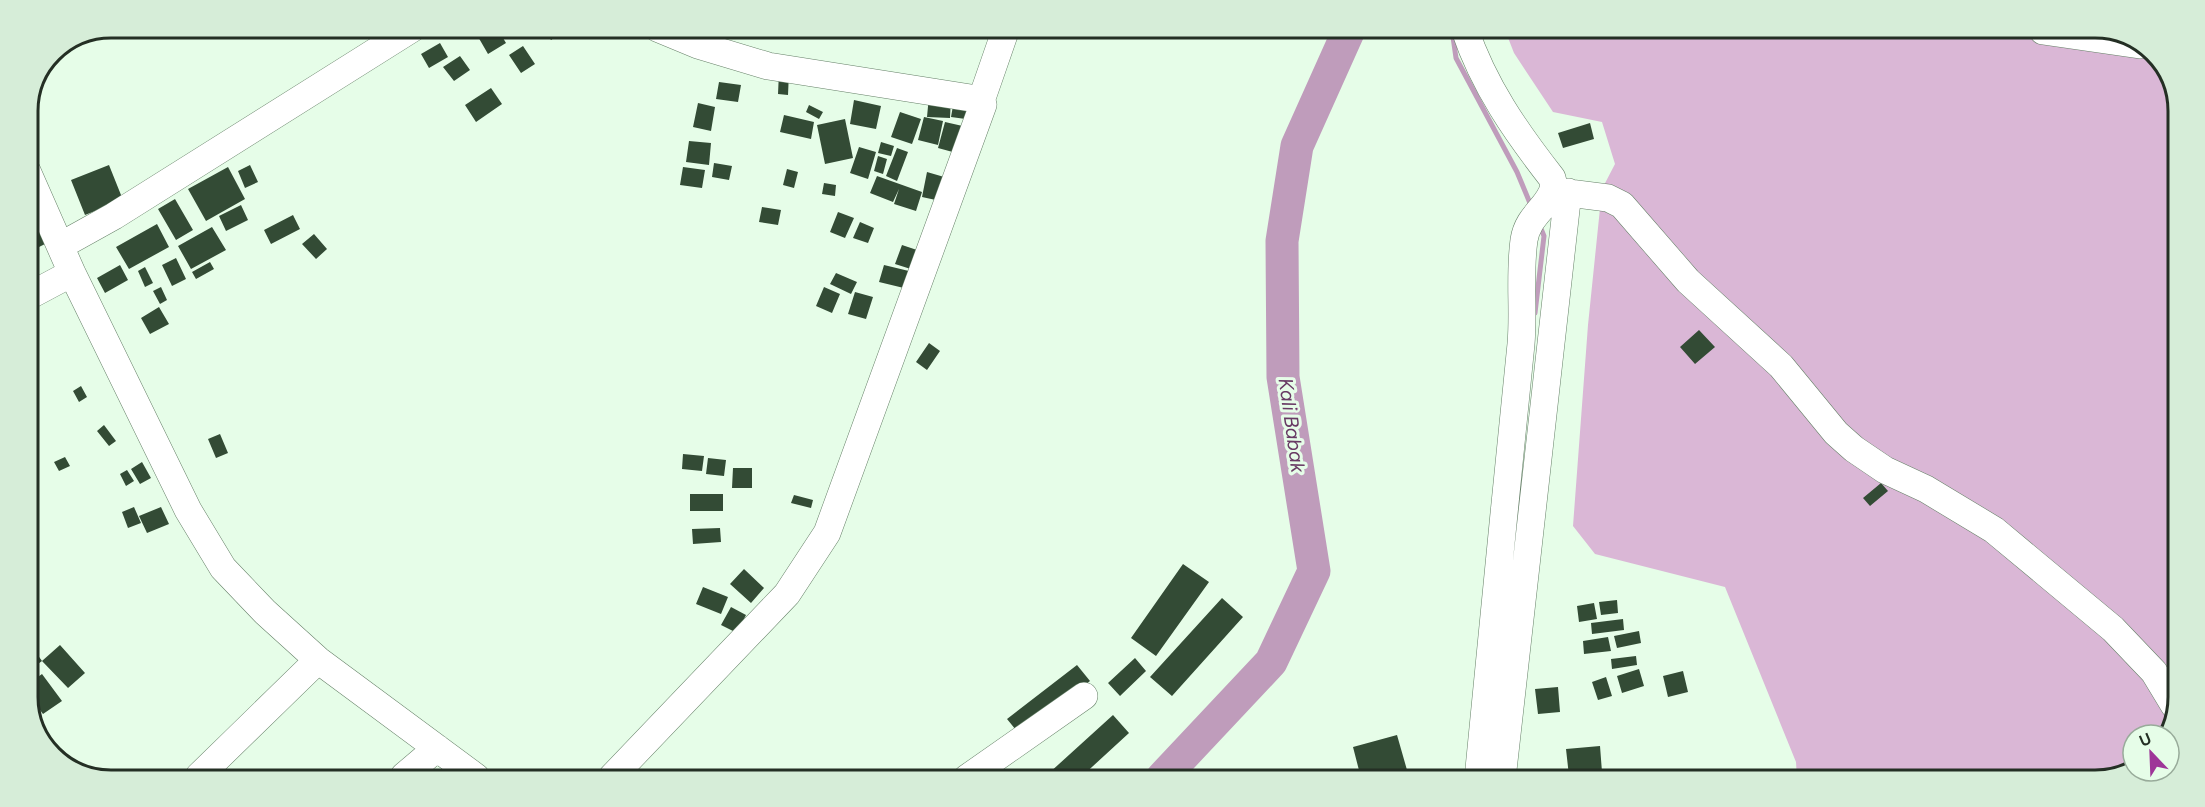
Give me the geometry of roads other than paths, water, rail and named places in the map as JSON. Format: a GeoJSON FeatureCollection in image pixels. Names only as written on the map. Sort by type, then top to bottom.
{"type":"FeatureCollection","features":[{"type":"Feature","properties":{"kind":"street"},"geometry":{"type":"LineString","coordinates":[[60,246],[114,216],[397,38]]}},
{"type":"Feature","properties":{"kind":"street"},"geometry":{"type":"LineString","coordinates":[[681,38],[768,66],[981,101]]}},
{"type":"Feature","properties":{"kind":"street"},"geometry":{"type":"LineString","coordinates":[[619,770],[787,594],[827,533],[982,110],[981,101],[1003,38]]}},
{"type":"Feature","properties":{"kind":"street"},"geometry":{"type":"LineString","coordinates":[[1467,38],[1474,59],[1497,103],[1518,136],[1552,178],[1502,650],[1480,770]]}},
{"type":"Feature","properties":{"kind":"street"},"geometry":{"type":"LineString","coordinates":[[2091,38],[2121,42]]}},
{"type":"Feature","properties":{"kind":"street"},"geometry":{"type":"LineString","coordinates":[[38,196],[72,273],[188,510],[211,551],[240,587],[318,660],[467,770]]}},
{"type":"Feature","properties":{"kind":"street"},"geometry":{"type":"LineString","coordinates":[[1549,202],[1608,198],[1622,205],[1688,281],[1781,366],[1854,449],[1885,470],[1926,489],[1994,530],[2113,629],[2154,672],[2168,695]]}},
{"type":"Feature","properties":{"kind":"street"},"geometry":{"type":"LineString","coordinates":[[1502,770],[1502,650],[1521,341],[1524,248],[1549,202]]}},
{"type":"Feature","properties":{"kind":"street"},"geometry":{"type":"LineString","coordinates":[[38,291],[72,273]]}},
{"type":"Feature","properties":{"kind":"street"},"geometry":{"type":"LineString","coordinates":[[205,770],[318,660]]}},
{"type":"Feature","properties":{"kind":"street"},"geometry":{"type":"LineString","coordinates":[[978,770],[1084,696]]}},
{"type":"Feature","properties":{"kind":"street"},"geometry":{"type":"LineString","coordinates":[[411,770],[437,748]]}},
{"type":"Feature","properties":{"kind":"waterway","name":"Kali Babak"},"geometry":{"type":"LineString","coordinates":[[1170,770],[1271,662],[1314,571],[1283,377],[1282,241],[1297,146],[1345,38]]}},
{"type":"Feature","properties":{"kind":"waterway"},"geometry":{"type":"LineString","coordinates":[[1453,38],[1456,58],[1517,172],[1532,208]]}},
{"type":"Feature","properties":{"kind":"waterway"},"geometry":{"type":"LineString","coordinates":[[1535,313],[1544,236],[1539,224]]}}]}
